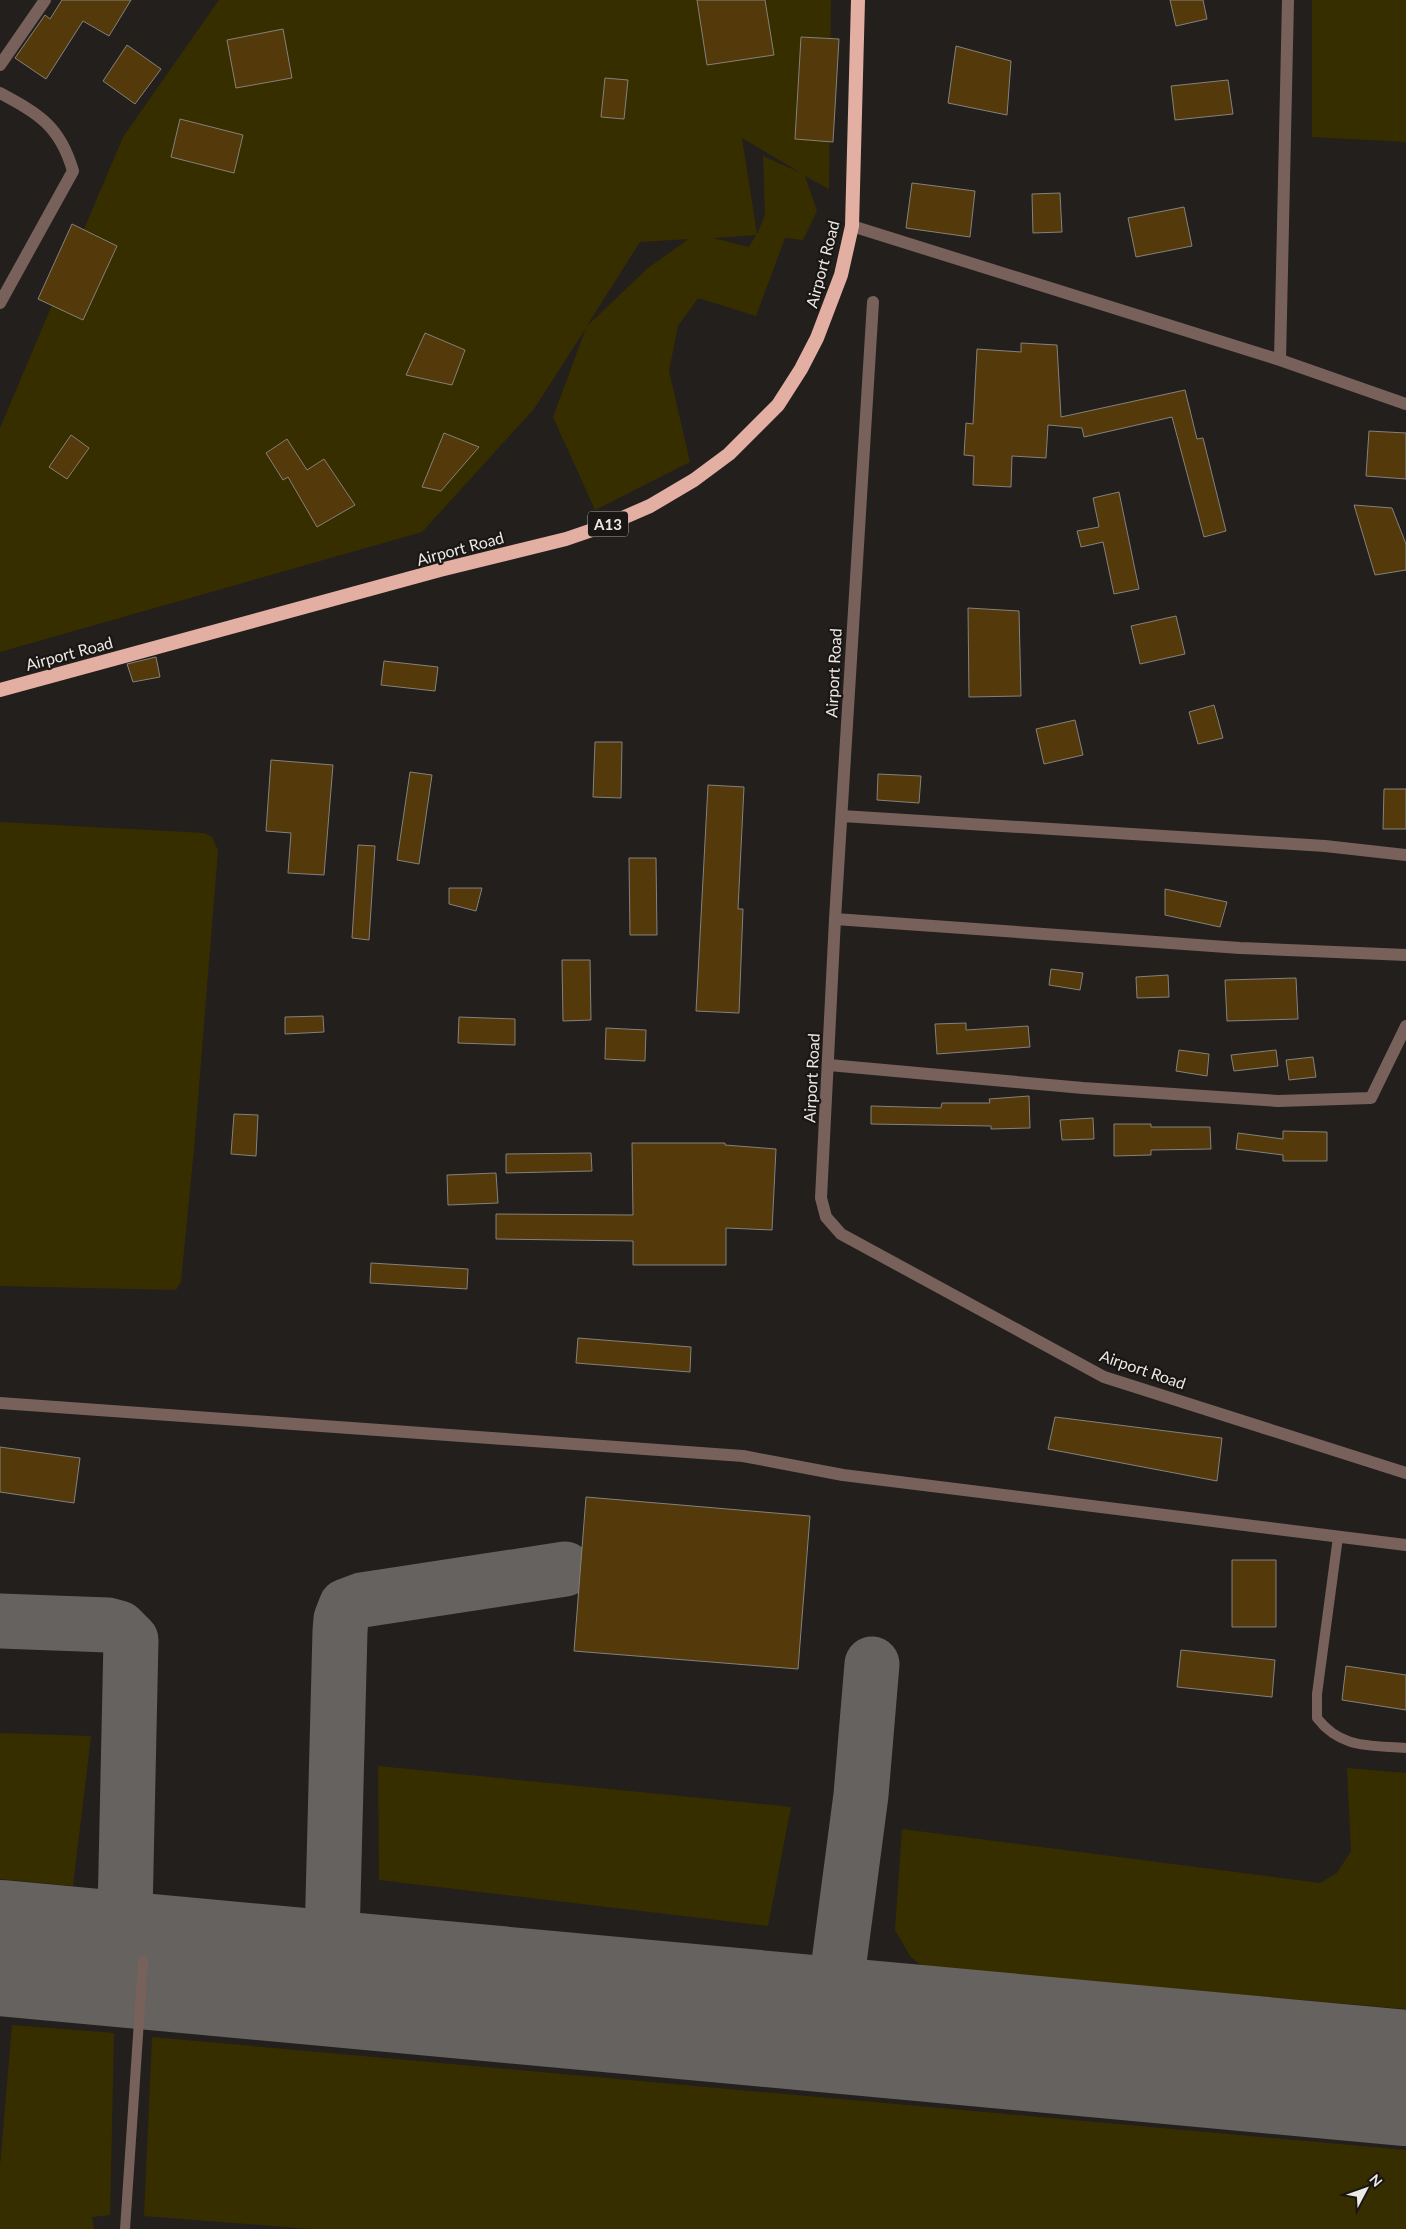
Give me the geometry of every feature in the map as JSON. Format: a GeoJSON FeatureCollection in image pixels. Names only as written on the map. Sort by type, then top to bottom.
{"type":"FeatureCollection","features":[{"type":"Feature","properties":{"kind":"highway","name":"Airport Road"},"geometry":{"type":"LineString","coordinates":[[0,690],[440,570],[566,539],[604,526],[650,506],[694,480],[729,454],[778,404],[801,369],[817,338],[841,275],[852,226],[858,0]]}},
{"type":"Feature","properties":{"kind":"street"},"geometry":{"type":"LineString","coordinates":[[0,65],[45,0]]}},
{"type":"Feature","properties":{"kind":"street"},"geometry":{"type":"LineString","coordinates":[[1280,360],[1288,0]]}},
{"type":"Feature","properties":{"kind":"street"},"geometry":{"type":"LineString","coordinates":[[0,93],[48,123],[66,149],[73,171],[0,303]]}},
{"type":"Feature","properties":{"kind":"street"},"geometry":{"type":"LineString","coordinates":[[852,226],[1280,360],[1406,404]]}},
{"type":"Feature","properties":{"kind":"street","name":"Airport Road"},"geometry":{"type":"LineString","coordinates":[[873,302],[835,919],[821,1198],[826,1217],[841,1234],[1104,1377],[1406,1473]]}},
{"type":"Feature","properties":{"kind":"street"},"geometry":{"type":"LineString","coordinates":[[842,816],[1325,846],[1406,855]]}},
{"type":"Feature","properties":{"kind":"street"},"geometry":{"type":"LineString","coordinates":[[835,919],[1240,948],[1406,955]]}},
{"type":"Feature","properties":{"kind":"street"},"geometry":{"type":"LineString","coordinates":[[829,1065],[1083,1088],[1278,1101],[1371,1098],[1406,1026]]}},
{"type":"Feature","properties":{"kind":"street"},"geometry":{"type":"LineString","coordinates":[[0,1404],[743,1456],[843,1475],[1406,1545]]}},
{"type":"Feature","properties":{"kind":"lane"},"geometry":{"type":"LineString","coordinates":[[1338,1536],[1318,1694],[1317,1718],[1328,1732],[1350,1743],[1406,1748]]}},
{"type":"Feature","properties":{"kind":"lane"},"geometry":{"type":"LineString","coordinates":[[124,2229],[143,1961]]}},
{"type":"Feature","properties":{"kind":"shaded area"},"geometry":{"type":"Polygon","coordinates":[[[219,0],[831,0],[829,189],[805,176],[817,211],[803,240],[785,238],[756,316],[698,298],[678,326],[669,371],[690,462],[595,510],[553,417],[586,328],[534,409],[422,532],[0,652],[0,428],[123,137],[219,0]],[[742,138],[757,234],[765,215],[763,156],[801,173],[742,138]],[[756,235],[713,238],[749,247],[756,235]],[[689,239],[640,242],[586,327],[648,268],[689,239]]]}},
{"type":"Feature","properties":{"kind":"shaded area"},"geometry":{"type":"Polygon","coordinates":[[[1312,0],[1406,0],[1406,142],[1312,137],[1312,0]]]}},
{"type":"Feature","properties":{"kind":"shaded area"},"geometry":{"type":"Polygon","coordinates":[[[0,822],[204,833],[212,837],[218,850],[194,1149],[181,1282],[176,1290],[0,1286],[0,822]]]}},
{"type":"Feature","properties":{"kind":"shaded area"},"geometry":{"type":"Polygon","coordinates":[[[0,1733],[91,1736],[73,1886],[0,1879],[0,1733]]]}},
{"type":"Feature","properties":{"kind":"shaded area"},"geometry":{"type":"Polygon","coordinates":[[[378,1766],[791,1807],[768,1926],[379,1880],[378,1766]]]}},
{"type":"Feature","properties":{"kind":"shaded area"},"geometry":{"type":"Polygon","coordinates":[[[1347,1768],[1406,1773],[1406,2009],[923,1967],[910,1956],[895,1930],[902,1829],[1320,1883],[1337,1873],[1351,1851],[1347,1768]]]}},
{"type":"Feature","properties":{"kind":"shaded area"},"geometry":{"type":"Polygon","coordinates":[[[12,2025],[114,2033],[110,2215],[92,2217],[94,2229],[0,2229],[0,2166],[12,2025]]]}},
{"type":"Feature","properties":{"kind":"shaded area"},"geometry":{"type":"Polygon","coordinates":[[[152,2037],[1406,2150],[1406,2229],[310,2229],[144,2216],[152,2037]]]}},
{"type":"Feature","properties":{"kind":"building"},"geometry":{"type":"Polygon","coordinates":[[[62,0],[131,0],[109,36],[83,21],[46,79],[15,58],[45,15],[50,19],[62,0]]]}},
{"type":"Feature","properties":{"kind":"building"},"geometry":{"type":"Polygon","coordinates":[[[697,0],[765,0],[774,55],[707,65],[697,0]]]}},
{"type":"Feature","properties":{"kind":"building"},"geometry":{"type":"Polygon","coordinates":[[[1170,0],[1203,0],[1207,19],[1176,26],[1170,0]]]}},
{"type":"Feature","properties":{"kind":"building"},"geometry":{"type":"Polygon","coordinates":[[[283,29],[292,78],[236,88],[227,40],[283,29]]]}},
{"type":"Feature","properties":{"kind":"building"},"geometry":{"type":"Polygon","coordinates":[[[801,37],[839,39],[833,142],[795,139],[801,37]]]}},
{"type":"Feature","properties":{"kind":"building"},"geometry":{"type":"Polygon","coordinates":[[[127,45],[161,69],[135,104],[103,81],[127,45]]]}},
{"type":"Feature","properties":{"kind":"building"},"geometry":{"type":"Polygon","coordinates":[[[956,46],[1011,61],[1007,115],[948,103],[956,46]]]}},
{"type":"Feature","properties":{"kind":"building"},"geometry":{"type":"Polygon","coordinates":[[[605,78],[628,80],[624,119],[601,117],[605,78]]]}},
{"type":"Feature","properties":{"kind":"building"},"geometry":{"type":"Polygon","coordinates":[[[1228,80],[1233,114],[1175,120],[1171,86],[1228,80]]]}},
{"type":"Feature","properties":{"kind":"building"},"geometry":{"type":"Polygon","coordinates":[[[180,119],[243,135],[234,173],[171,157],[180,119]]]}},
{"type":"Feature","properties":{"kind":"building"},"geometry":{"type":"Polygon","coordinates":[[[912,183],[975,191],[970,237],[906,228],[912,183]]]}},
{"type":"Feature","properties":{"kind":"building"},"geometry":{"type":"Polygon","coordinates":[[[1060,193],[1062,232],[1033,233],[1032,194],[1060,193]]]}},
{"type":"Feature","properties":{"kind":"building"},"geometry":{"type":"Polygon","coordinates":[[[1184,207],[1192,246],[1136,257],[1128,218],[1184,207]]]}},
{"type":"Feature","properties":{"kind":"building"},"geometry":{"type":"Polygon","coordinates":[[[72,224],[117,246],[83,320],[38,299],[72,224]]]}},
{"type":"Feature","properties":{"kind":"building"},"geometry":{"type":"Polygon","coordinates":[[[425,333],[465,350],[452,385],[406,375],[425,333]]]}},
{"type":"Feature","properties":{"kind":"building"},"geometry":{"type":"Polygon","coordinates":[[[1021,343],[1057,345],[1061,417],[1185,390],[1197,439],[1203,438],[1226,531],[1204,537],[1172,417],[1084,437],[1082,428],[1048,425],[1046,458],[1012,456],[1011,487],[973,485],[974,456],[964,455],[966,423],[973,424],[977,349],[1021,352],[1021,343]]]}},
{"type":"Feature","properties":{"kind":"building"},"geometry":{"type":"Polygon","coordinates":[[[1369,431],[1406,433],[1406,479],[1366,476],[1369,431]]]}},
{"type":"Feature","properties":{"kind":"building"},"geometry":{"type":"Polygon","coordinates":[[[444,433],[479,447],[441,491],[422,487],[444,433]]]}},
{"type":"Feature","properties":{"kind":"building"},"geometry":{"type":"Polygon","coordinates":[[[71,435],[89,448],[67,479],[49,467],[71,435]]]}},
{"type":"Feature","properties":{"kind":"building"},"geometry":{"type":"Polygon","coordinates":[[[287,439],[307,470],[324,459],[355,505],[317,527],[288,477],[283,480],[266,453],[287,439]]]}},
{"type":"Feature","properties":{"kind":"building"},"geometry":{"type":"Polygon","coordinates":[[[1119,492],[1139,589],[1114,594],[1103,542],[1081,547],[1077,531],[1099,527],[1093,498],[1119,492]]]}},
{"type":"Feature","properties":{"kind":"building"},"geometry":{"type":"Polygon","coordinates":[[[1354,505],[1392,508],[1406,544],[1406,570],[1375,575],[1354,505]]]}},
{"type":"Feature","properties":{"kind":"building"},"geometry":{"type":"Polygon","coordinates":[[[968,608],[1019,611],[1021,696],[969,697],[968,608]]]}},
{"type":"Feature","properties":{"kind":"building"},"geometry":{"type":"Polygon","coordinates":[[[1176,616],[1185,654],[1140,664],[1131,626],[1176,616]]]}},
{"type":"Feature","properties":{"kind":"building"},"geometry":{"type":"Polygon","coordinates":[[[156,657],[160,677],[133,682],[127,664],[156,657]]]}},
{"type":"Feature","properties":{"kind":"building"},"geometry":{"type":"Polygon","coordinates":[[[384,661],[438,667],[435,691],[381,685],[384,661]]]}},
{"type":"Feature","properties":{"kind":"building"},"geometry":{"type":"Polygon","coordinates":[[[1214,705],[1223,738],[1198,744],[1189,712],[1214,705]]]}},
{"type":"Feature","properties":{"kind":"building"},"geometry":{"type":"Polygon","coordinates":[[[1075,720],[1083,755],[1044,764],[1036,729],[1075,720]]]}},
{"type":"Feature","properties":{"kind":"building"},"geometry":{"type":"Polygon","coordinates":[[[595,742],[622,742],[621,798],[593,797],[595,742]]]}},
{"type":"Feature","properties":{"kind":"building"},"geometry":{"type":"Polygon","coordinates":[[[271,760],[333,765],[324,875],[288,873],[291,833],[266,831],[271,760]]]}},
{"type":"Feature","properties":{"kind":"building"},"geometry":{"type":"Polygon","coordinates":[[[410,772],[432,775],[419,864],[397,860],[410,772]]]}},
{"type":"Feature","properties":{"kind":"building"},"geometry":{"type":"Polygon","coordinates":[[[878,774],[921,776],[919,803],[877,800],[878,774]]]}},
{"type":"Feature","properties":{"kind":"building"},"geometry":{"type":"Polygon","coordinates":[[[708,785],[744,787],[738,909],[743,909],[739,1013],[696,1011],[708,785]]]}},
{"type":"Feature","properties":{"kind":"building"},"geometry":{"type":"Polygon","coordinates":[[[1384,789],[1406,789],[1406,829],[1383,829],[1384,789]]]}},
{"type":"Feature","properties":{"kind":"building"},"geometry":{"type":"Polygon","coordinates":[[[358,845],[375,846],[369,940],[352,938],[358,845]]]}},
{"type":"Feature","properties":{"kind":"building"},"geometry":{"type":"Polygon","coordinates":[[[629,858],[656,858],[657,935],[630,935],[629,858]]]}},
{"type":"Feature","properties":{"kind":"building"},"geometry":{"type":"Polygon","coordinates":[[[449,888],[482,888],[476,911],[449,904],[449,888]]]}},
{"type":"Feature","properties":{"kind":"building"},"geometry":{"type":"Polygon","coordinates":[[[1165,889],[1227,902],[1220,927],[1165,915],[1165,889]]]}},
{"type":"Feature","properties":{"kind":"building"},"geometry":{"type":"Polygon","coordinates":[[[562,960],[590,960],[591,1020],[563,1021],[562,960]]]}},
{"type":"Feature","properties":{"kind":"building"},"geometry":{"type":"Polygon","coordinates":[[[1051,969],[1083,973],[1080,990],[1049,985],[1051,969]]]}},
{"type":"Feature","properties":{"kind":"building"},"geometry":{"type":"Polygon","coordinates":[[[1168,975],[1169,997],[1137,998],[1136,977],[1168,975]]]}},
{"type":"Feature","properties":{"kind":"building"},"geometry":{"type":"Polygon","coordinates":[[[1296,978],[1298,1019],[1227,1021],[1225,980],[1296,978]]]}},
{"type":"Feature","properties":{"kind":"building"},"geometry":{"type":"Polygon","coordinates":[[[323,1016],[324,1032],[285,1034],[285,1017],[323,1016]]]}},
{"type":"Feature","properties":{"kind":"building"},"geometry":{"type":"Polygon","coordinates":[[[459,1017],[515,1019],[515,1045],[458,1043],[459,1017]]]}},
{"type":"Feature","properties":{"kind":"building"},"geometry":{"type":"Polygon","coordinates":[[[966,1023],[966,1030],[1028,1026],[1030,1047],[937,1054],[935,1024],[966,1023]]]}},
{"type":"Feature","properties":{"kind":"building"},"geometry":{"type":"Polygon","coordinates":[[[606,1028],[646,1030],[645,1061],[605,1059],[606,1028]]]}},
{"type":"Feature","properties":{"kind":"building"},"geometry":{"type":"Polygon","coordinates":[[[1179,1050],[1209,1054],[1207,1076],[1176,1071],[1179,1050]]]}},
{"type":"Feature","properties":{"kind":"building"},"geometry":{"type":"Polygon","coordinates":[[[1276,1050],[1278,1066],[1234,1071],[1231,1055],[1276,1050]]]}},
{"type":"Feature","properties":{"kind":"building"},"geometry":{"type":"Polygon","coordinates":[[[1313,1057],[1316,1077],[1289,1080],[1286,1060],[1313,1057]]]}},
{"type":"Feature","properties":{"kind":"building"},"geometry":{"type":"Polygon","coordinates":[[[1029,1096],[1030,1128],[991,1129],[991,1126],[871,1124],[871,1106],[941,1108],[942,1103],[990,1103],[989,1099],[1029,1096]]]}},
{"type":"Feature","properties":{"kind":"building"},"geometry":{"type":"Polygon","coordinates":[[[234,1114],[258,1115],[256,1156],[231,1154],[234,1114]]]}},
{"type":"Feature","properties":{"kind":"building"},"geometry":{"type":"Polygon","coordinates":[[[1093,1118],[1094,1139],[1062,1140],[1060,1120],[1093,1118]]]}},
{"type":"Feature","properties":{"kind":"building"},"geometry":{"type":"Polygon","coordinates":[[[1114,1124],[1151,1124],[1151,1127],[1210,1127],[1211,1149],[1151,1150],[1151,1155],[1114,1156],[1114,1124]]]}},
{"type":"Feature","properties":{"kind":"building"},"geometry":{"type":"Polygon","coordinates":[[[1283,1131],[1327,1132],[1327,1161],[1283,1161],[1283,1155],[1236,1149],[1238,1133],[1283,1139],[1283,1131]]]}},
{"type":"Feature","properties":{"kind":"building"},"geometry":{"type":"Polygon","coordinates":[[[632,1143],[725,1143],[725,1145],[776,1149],[772,1230],[726,1228],[726,1265],[633,1265],[633,1241],[496,1239],[496,1214],[633,1215],[632,1143]]]}},
{"type":"Feature","properties":{"kind":"building"},"geometry":{"type":"Polygon","coordinates":[[[591,1153],[592,1171],[506,1173],[506,1154],[591,1153]]]}},
{"type":"Feature","properties":{"kind":"building"},"geometry":{"type":"Polygon","coordinates":[[[496,1173],[498,1203],[448,1205],[447,1175],[496,1173]]]}},
{"type":"Feature","properties":{"kind":"building"},"geometry":{"type":"Polygon","coordinates":[[[371,1263],[468,1269],[467,1289],[370,1283],[371,1263]]]}},
{"type":"Feature","properties":{"kind":"building"},"geometry":{"type":"Polygon","coordinates":[[[578,1338],[691,1347],[690,1372],[576,1363],[578,1338]]]}},
{"type":"Feature","properties":{"kind":"building"},"geometry":{"type":"Polygon","coordinates":[[[1055,1417],[1222,1438],[1217,1481],[1048,1449],[1055,1417]]]}},
{"type":"Feature","properties":{"kind":"building"},"geometry":{"type":"Polygon","coordinates":[[[0,1447],[80,1458],[74,1503],[0,1492],[0,1447]]]}},
{"type":"Feature","properties":{"kind":"building"},"geometry":{"type":"Polygon","coordinates":[[[586,1497],[810,1516],[798,1669],[574,1651],[586,1497]]]}},
{"type":"Feature","properties":{"kind":"building"},"geometry":{"type":"Polygon","coordinates":[[[1232,1560],[1276,1560],[1276,1627],[1232,1627],[1232,1560]]]}},
{"type":"Feature","properties":{"kind":"building"},"geometry":{"type":"Polygon","coordinates":[[[1181,1650],[1275,1660],[1272,1697],[1177,1687],[1181,1650]]]}},
{"type":"Feature","properties":{"kind":"building"},"geometry":{"type":"Polygon","coordinates":[[[1346,1666],[1406,1675],[1406,1710],[1342,1700],[1346,1666]]]}},
{"type":"Feature","properties":{"kind":"taxiway"},"geometry":{"type":"LineString","coordinates":[[331,1978],[340,1631],[341,1619],[346,1606],[362,1600],[565,1569]]}},
{"type":"Feature","properties":{"kind":"taxiway"},"geometry":{"type":"LineString","coordinates":[[0,1621],[108,1625],[119,1628],[131,1640],[124,1959]]}},
{"type":"Feature","properties":{"kind":"taxiway"},"geometry":{"type":"LineString","coordinates":[[811,2023],[830,2010],[834,2000],[861,1795],[872,1664]]}},
{"type":"Feature","properties":{"kind":"runway"},"geometry":{"type":"LineString","coordinates":[[0,1948],[1406,2078]]}}]}
